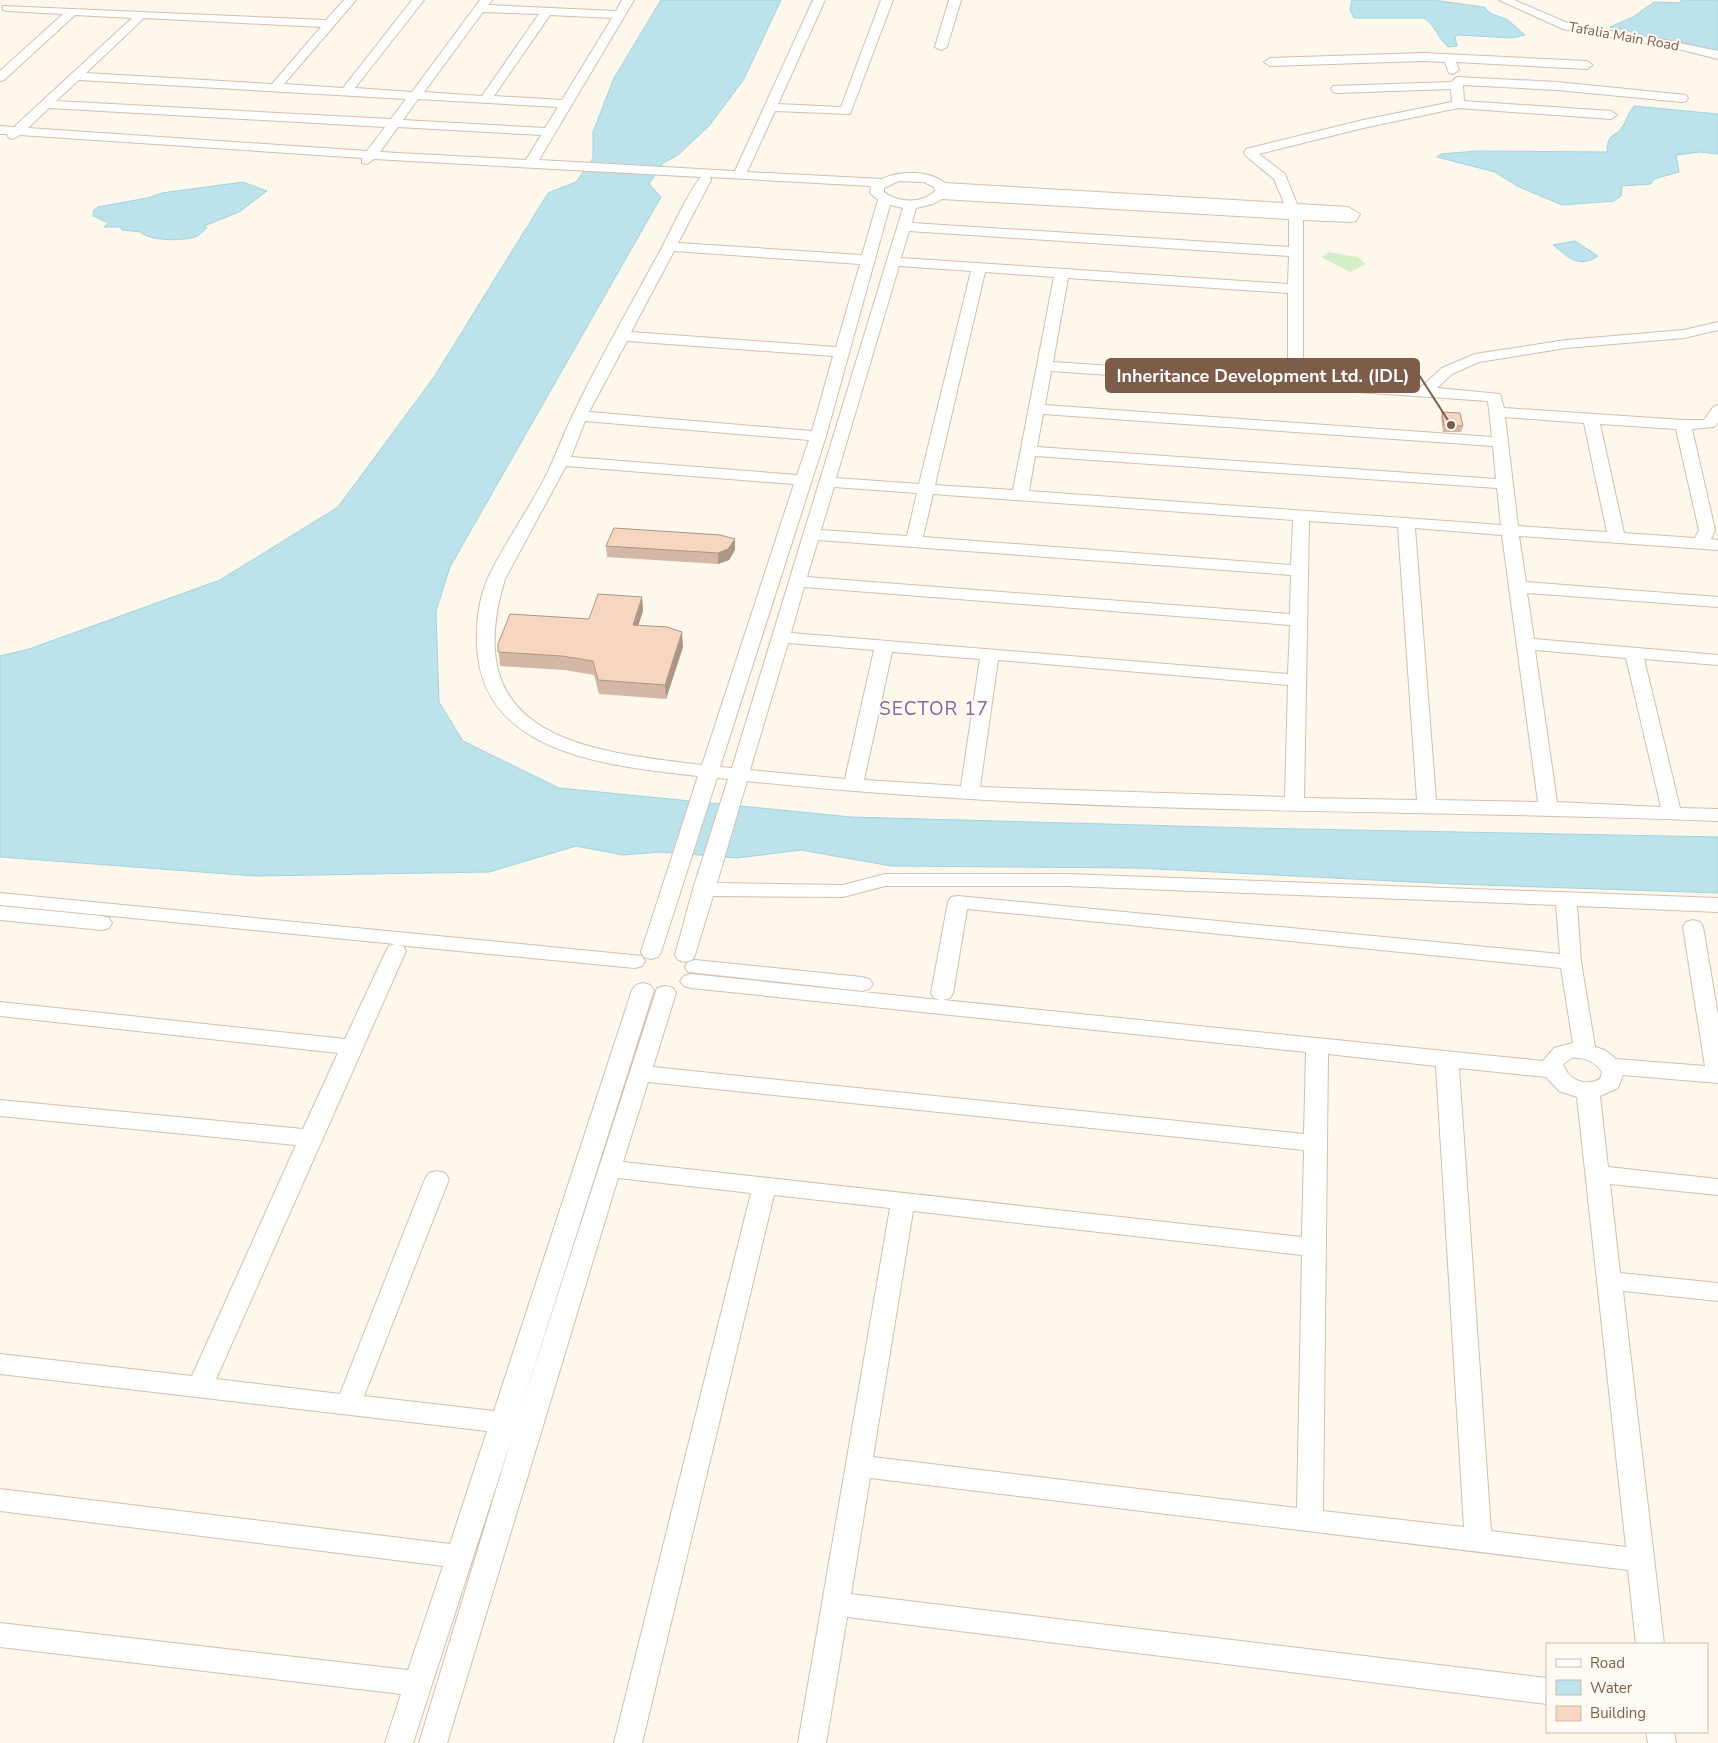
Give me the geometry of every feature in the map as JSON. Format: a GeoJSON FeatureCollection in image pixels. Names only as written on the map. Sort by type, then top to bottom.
{"type":"FeatureCollection","features":[{"type":"Feature","properties":{"kind":"street"},"geometry":{"type":"LineString","coordinates":[[4,11],[17,0]]}},
{"type":"Feature","properties":{"kind":"street"},"geometry":{"type":"LineString","coordinates":[[275,87],[350,0]]}},
{"type":"Feature","properties":{"kind":"street"},"geometry":{"type":"LineString","coordinates":[[347,91],[418,0]]}},
{"type":"Feature","properties":{"kind":"street"},"geometry":{"type":"LineString","coordinates":[[530,164],[628,0]]}},
{"type":"Feature","properties":{"kind":"street"},"geometry":{"type":"LineString","coordinates":[[739,176],[819,0]]}},
{"type":"Feature","properties":{"kind":"street"},"geometry":{"type":"LineString","coordinates":[[770,107],[846,111],[887,0]]}},
{"type":"Feature","properties":{"kind":"street"},"geometry":{"type":"LineString","coordinates":[[941,47],[955,0]]}},
{"type":"Feature","properties":{"kind":"street","name":"Tafalia Main Road"},"geometry":{"type":"LineString","coordinates":[[1505,0],[1567,27],[1670,44],[1718,55]]}},
{"type":"Feature","properties":{"kind":"street"},"geometry":{"type":"LineString","coordinates":[[369,158],[483,4],[547,12],[620,15]]}},
{"type":"Feature","properties":{"kind":"street"},"geometry":{"type":"LineString","coordinates":[[4,11],[73,11],[329,24]]}},
{"type":"Feature","properties":{"kind":"street"},"geometry":{"type":"LineString","coordinates":[[0,76],[73,11]]}},
{"type":"Feature","properties":{"kind":"street"},"geometry":{"type":"LineString","coordinates":[[486,99],[547,12]]}},
{"type":"Feature","properties":{"kind":"street"},"geometry":{"type":"LineString","coordinates":[[0,135],[16,133],[141,15]]}},
{"type":"Feature","properties":{"kind":"street"},"geometry":{"type":"LineString","coordinates":[[1270,62],[1423,57],[1588,65]]}},
{"type":"Feature","properties":{"kind":"street"},"geometry":{"type":"LineString","coordinates":[[1451,59],[1457,83],[1458,104]]}},
{"type":"Feature","properties":{"kind":"street"},"geometry":{"type":"LineString","coordinates":[[76,76],[566,104]]}},
{"type":"Feature","properties":{"kind":"street"},"geometry":{"type":"LineString","coordinates":[[1337,89],[1457,83],[1600,89],[1682,98]]}},
{"type":"Feature","properties":{"kind":"street"},"geometry":{"type":"LineString","coordinates":[[47,104],[549,132]]}},
{"type":"Feature","properties":{"kind":"street"},"geometry":{"type":"LineString","coordinates":[[1295,382],[1296,252],[1294,211],[1280,177],[1250,152],[1363,124],[1458,104],[1611,115]]}},
{"type":"Feature","properties":{"kind":"street"},"geometry":{"type":"LineString","coordinates":[[0,130],[16,133],[369,158],[881,190]]}},
{"type":"Feature","properties":{"kind":"street"},"geometry":{"type":"LineString","coordinates":[[424,161],[530,164],[551,168]]}},
{"type":"Feature","properties":{"kind":"street"},"geometry":{"type":"LineString","coordinates":[[695,177],[739,176],[881,190],[911,203],[929,201],[941,191],[1294,211]]}},
{"type":"Feature","properties":{"kind":"street"},"geometry":{"type":"LineString","coordinates":[[695,177],[670,247],[579,416],[561,461],[496,579],[491,593],[486,636],[490,671],[497,693],[506,706],[517,718],[530,727],[572,747],[611,759],[737,778],[968,793],[1294,804],[1548,808],[1718,816]]}},
{"type":"Feature","properties":{"kind":"street"},"geometry":{"type":"LineString","coordinates":[[399,1743],[710,775],[802,480],[818,436],[868,260],[881,190],[897,177],[917,177],[935,181],[941,191]]}},
{"type":"Feature","properties":{"kind":"street"},"geometry":{"type":"LineString","coordinates":[[0,898],[645,974],[685,987],[703,889],[798,581],[911,203]]}},
{"type":"Feature","properties":{"kind":"street"},"geometry":{"type":"LineString","coordinates":[[904,227],[1296,252]]}},
{"type":"Feature","properties":{"kind":"street"},"geometry":{"type":"LineString","coordinates":[[670,247],[868,260]]}},
{"type":"Feature","properties":{"kind":"street"},"geometry":{"type":"LineString","coordinates":[[894,262],[1295,289]]}},
{"type":"Feature","properties":{"kind":"street"},"geometry":{"type":"LineString","coordinates":[[914,540],[979,268]]}},
{"type":"Feature","properties":{"kind":"street"},"geometry":{"type":"LineString","coordinates":[[1020,495],[1062,274]]}},
{"type":"Feature","properties":{"kind":"street"},"geometry":{"type":"LineString","coordinates":[[1425,392],[1447,371],[1475,358],[1540,347],[1684,334],[1718,326]]}},
{"type":"Feature","properties":{"kind":"street"},"geometry":{"type":"LineString","coordinates":[[622,336],[842,352]]}},
{"type":"Feature","properties":{"kind":"street"},"geometry":{"type":"LineString","coordinates":[[1045,366],[1295,382],[1495,398],[1510,530],[1548,808]]}},
{"type":"Feature","properties":{"kind":"street"},"geometry":{"type":"LineString","coordinates":[[1037,409],[1501,442]]}},
{"type":"Feature","properties":{"kind":"street"},"geometry":{"type":"LineString","coordinates":[[1497,412],[1683,426],[1709,424],[1718,410]]}},
{"type":"Feature","properties":{"kind":"street"},"geometry":{"type":"LineString","coordinates":[[579,416],[818,436]]}},
{"type":"Feature","properties":{"kind":"street"},"geometry":{"type":"LineString","coordinates":[[1591,419],[1617,538]]}},
{"type":"Feature","properties":{"kind":"street"},"geometry":{"type":"LineString","coordinates":[[1683,426],[1707,530],[1706,537],[1702,541],[1693,544]]}},
{"type":"Feature","properties":{"kind":"street"},"geometry":{"type":"LineString","coordinates":[[1028,451],[1505,484]]}},
{"type":"Feature","properties":{"kind":"street"},"geometry":{"type":"LineString","coordinates":[[561,461],[802,480]]}},
{"type":"Feature","properties":{"kind":"street"},"geometry":{"type":"LineString","coordinates":[[827,482],[1718,545]]}},
{"type":"Feature","properties":{"kind":"street"},"geometry":{"type":"LineString","coordinates":[[1294,804],[1301,515]]}},
{"type":"Feature","properties":{"kind":"street"},"geometry":{"type":"LineString","coordinates":[[1406,523],[1427,806]]}},
{"type":"Feature","properties":{"kind":"street"},"geometry":{"type":"LineString","coordinates":[[811,534],[914,540],[1300,571]]}},
{"type":"Feature","properties":{"kind":"street"},"geometry":{"type":"LineString","coordinates":[[798,581],[1299,620]]}},
{"type":"Feature","properties":{"kind":"street"},"geometry":{"type":"LineString","coordinates":[[1519,587],[1718,602]]}},
{"type":"Feature","properties":{"kind":"street"},"geometry":{"type":"LineString","coordinates":[[780,636],[884,647],[1298,680]]}},
{"type":"Feature","properties":{"kind":"street"},"geometry":{"type":"LineString","coordinates":[[1526,644],[1718,660]]}},
{"type":"Feature","properties":{"kind":"street"},"geometry":{"type":"LineString","coordinates":[[853,785],[884,647]]}},
{"type":"Feature","properties":{"kind":"street"},"geometry":{"type":"LineString","coordinates":[[1634,654],[1672,814]]}},
{"type":"Feature","properties":{"kind":"street"},"geometry":{"type":"LineString","coordinates":[[968,793],[990,655]]}},
{"type":"Feature","properties":{"kind":"street"},"geometry":{"type":"LineString","coordinates":[[703,889],[843,891],[885,880],[1067,880],[1718,905]]}},
{"type":"Feature","properties":{"kind":"street"},"geometry":{"type":"LineString","coordinates":[[1566,899],[1571,962],[1585,1051]]}},
{"type":"Feature","properties":{"kind":"street"},"geometry":{"type":"LineString","coordinates":[[942,993],[958,902],[1571,962]]}},
{"type":"Feature","properties":{"kind":"street"},"geometry":{"type":"LineString","coordinates":[[0,913],[645,974]]}},
{"type":"Feature","properties":{"kind":"street"},"geometry":{"type":"LineString","coordinates":[[1611,1072],[1718,1080],[1693,927]]}},
{"type":"Feature","properties":{"kind":"street"},"geometry":{"type":"LineString","coordinates":[[433,1743],[530,1425],[612,1169],[640,1073],[645,974],[669,950],[690,968],[1317,1045],[1447,1059],[1554,1064],[1567,1051],[1585,1051],[1600,1056],[1611,1072]]}},
{"type":"Feature","properties":{"kind":"street"},"geometry":{"type":"LineString","coordinates":[[200,1386],[310,1138],[396,951]]}},
{"type":"Feature","properties":{"kind":"street"},"geometry":{"type":"LineString","coordinates":[[690,968],[942,993],[1554,1064]]}},
{"type":"Feature","properties":{"kind":"street"},"geometry":{"type":"LineString","coordinates":[[0,1009],[353,1047]]}},
{"type":"Feature","properties":{"kind":"street"},"geometry":{"type":"LineString","coordinates":[[1310,1520],[1314,1144],[1317,1045]]}},
{"type":"Feature","properties":{"kind":"street"},"geometry":{"type":"LineString","coordinates":[[1447,1059],[1478,1540]]}},
{"type":"Feature","properties":{"kind":"street"},"geometry":{"type":"LineString","coordinates":[[1554,1064],[1562,1082],[1588,1091],[1604,1087],[1611,1072]]}},
{"type":"Feature","properties":{"kind":"street"},"geometry":{"type":"LineString","coordinates":[[640,1073],[1314,1144]]}},
{"type":"Feature","properties":{"kind":"street"},"geometry":{"type":"LineString","coordinates":[[1588,1091],[1611,1281],[1650,1643]]}},
{"type":"Feature","properties":{"kind":"street"},"geometry":{"type":"LineString","coordinates":[[0,1108],[310,1138]]}},
{"type":"Feature","properties":{"kind":"street"},"geometry":{"type":"LineString","coordinates":[[612,1169],[903,1203],[1314,1247]]}},
{"type":"Feature","properties":{"kind":"street"},"geometry":{"type":"LineString","coordinates":[[1599,1174],[1718,1186]]}},
{"type":"Feature","properties":{"kind":"street"},"geometry":{"type":"LineString","coordinates":[[348,1405],[437,1179]]}},
{"type":"Feature","properties":{"kind":"street"},"geometry":{"type":"LineString","coordinates":[[628,1743],[764,1187]]}},
{"type":"Feature","properties":{"kind":"street"},"geometry":{"type":"LineString","coordinates":[[817,1742],[836,1604],[903,1203]]}},
{"type":"Feature","properties":{"kind":"street"},"geometry":{"type":"LineString","coordinates":[[1611,1281],[1718,1292]]}},
{"type":"Feature","properties":{"kind":"street"},"geometry":{"type":"LineString","coordinates":[[0,1364],[200,1386],[501,1424],[530,1425]]}},
{"type":"Feature","properties":{"kind":"street"},"geometry":{"type":"LineString","coordinates":[[859,1466],[1641,1560]]}},
{"type":"Feature","properties":{"kind":"street"},"geometry":{"type":"LineString","coordinates":[[0,1500],[460,1557]]}},
{"type":"Feature","properties":{"kind":"street"},"geometry":{"type":"LineString","coordinates":[[836,1604],[1546,1691]]}},
{"type":"Feature","properties":{"kind":"street"},"geometry":{"type":"LineString","coordinates":[[0,1635],[418,1684]]}},
{"type":"Feature","properties":{"kind":"green space"},"geometry":{"type":"Polygon","coordinates":[[[1329,252],[1357,257],[1366,264],[1350,272],[1321,257],[1329,252]]]}},
{"type":"Feature","properties":{"kind":"water"},"geometry":{"type":"Polygon","coordinates":[[[661,0],[781,0],[744,79],[709,126],[678,155],[663,163],[649,184],[661,197],[450,567],[436,611],[439,702],[463,741],[559,788],[851,817],[1250,828],[1718,837],[1718,893],[1452,884],[1136,868],[891,866],[801,850],[737,858],[660,852],[623,855],[576,846],[489,872],[255,876],[0,857],[0,656],[29,649],[220,580],[338,507],[434,377],[548,193],[576,182],[593,158],[593,132],[614,78],[661,0]]]}},
{"type":"Feature","properties":{"kind":"water"},"geometry":{"type":"Polygon","coordinates":[[[1352,0],[1432,0],[1484,7],[1490,13],[1508,20],[1525,35],[1512,38],[1458,35],[1455,37],[1457,46],[1448,47],[1431,24],[1424,18],[1354,18],[1350,10],[1352,0]]]}},
{"type":"Feature","properties":{"kind":"water"},"geometry":{"type":"Polygon","coordinates":[[[1682,0],[1718,0],[1718,51],[1610,27],[1633,17],[1654,2],[1679,3],[1682,0]]]}},
{"type":"Feature","properties":{"kind":"water"},"geometry":{"type":"Polygon","coordinates":[[[1634,106],[1718,114],[1718,154],[1700,152],[1676,155],[1679,172],[1654,179],[1651,184],[1622,186],[1621,196],[1614,201],[1562,205],[1517,186],[1495,172],[1437,157],[1441,154],[1477,151],[1607,152],[1610,138],[1623,126],[1634,106]]]}},
{"type":"Feature","properties":{"kind":"water"},"geometry":{"type":"Polygon","coordinates":[[[243,182],[267,191],[239,212],[204,226],[207,228],[192,238],[169,240],[152,238],[141,232],[122,230],[120,227],[104,227],[109,223],[93,216],[93,211],[98,207],[147,198],[162,193],[243,182]]]}},
{"type":"Feature","properties":{"kind":"water"},"geometry":{"type":"Polygon","coordinates":[[[1575,241],[1598,256],[1585,261],[1574,260],[1553,245],[1575,241]]]}},
{"type":"Feature","properties":{"kind":"building"},"geometry":{"type":"Polygon","coordinates":[[[1442,412],[1460,413],[1463,426],[1444,425],[1442,412]]]}},
{"type":"Feature","properties":{"kind":"building"},"geometry":{"type":"Polygon","coordinates":[[[614,528],[720,535],[735,539],[728,549],[718,553],[606,546],[614,528]]]}},
{"type":"Feature","properties":{"kind":"building"},"geometry":{"type":"Polygon","coordinates":[[[598,594],[642,597],[633,625],[667,627],[682,632],[665,685],[598,680],[593,661],[562,656],[498,652],[498,644],[510,614],[589,619],[598,594]]]}},
{"type":"Feature","properties":{"kind":"place","name":"Inheritance Development Ltd. (IDL)"},"geometry":{"type":"Point","coordinates":[1451,425]}},
{"type":"Feature","properties":{"kind":"district","name":"SECTOR 17"},"geometry":{"type":"Point","coordinates":[934,708]}}]}
